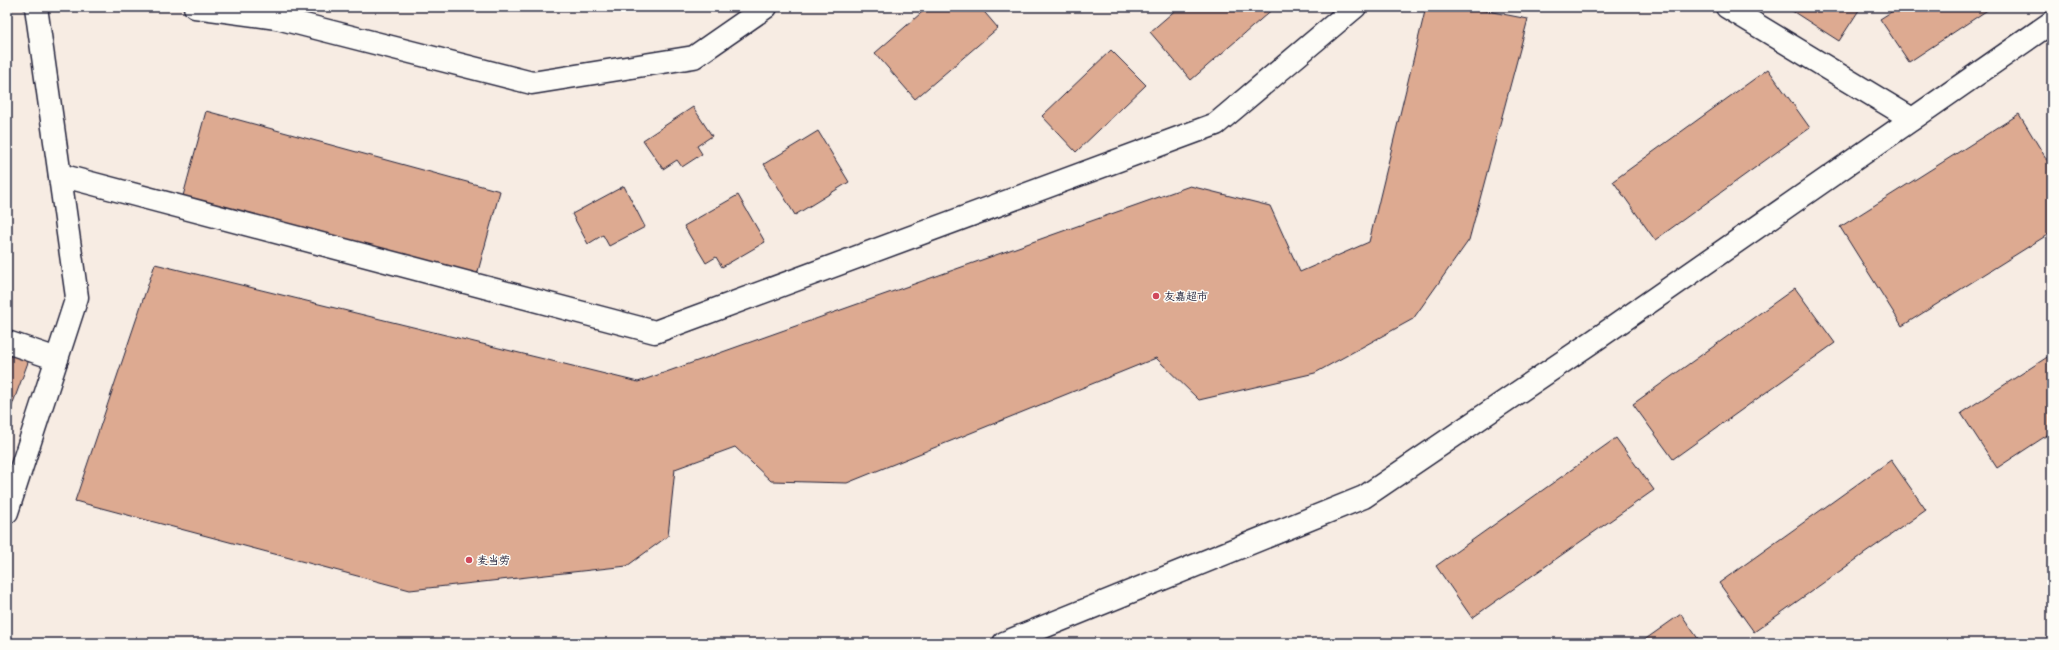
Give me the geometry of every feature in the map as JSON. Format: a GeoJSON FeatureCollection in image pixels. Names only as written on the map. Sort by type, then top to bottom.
{"type":"FeatureCollection","features":[{"type":"Feature","properties":{"kind":"street"},"geometry":{"type":"LineString","coordinates":[[7,512],[77,297],[36,7]]}},
{"type":"Feature","properties":{"kind":"street"},"geometry":{"type":"LineString","coordinates":[[195,7],[277,18],[532,83],[694,57],[766,7]]}},
{"type":"Feature","properties":{"kind":"street"},"geometry":{"type":"LineString","coordinates":[[60,175],[655,332],[1216,124],[1355,7]]}},
{"type":"Feature","properties":{"kind":"street"},"geometry":{"type":"LineString","coordinates":[[1727,7],[1912,119]]}},
{"type":"Feature","properties":{"kind":"street"},"geometry":{"type":"LineString","coordinates":[[1004,643],[1364,497],[2052,22]]}},
{"type":"Feature","properties":{"kind":"street"},"geometry":{"type":"LineString","coordinates":[[7,342],[57,359]]}},
{"type":"Feature","properties":{"kind":"building"},"geometry":{"type":"Polygon","coordinates":[[[928,7],[980,7],[998,28],[915,99],[875,53],[928,7]]]}},
{"type":"Feature","properties":{"kind":"building"},"geometry":{"type":"Polygon","coordinates":[[[1179,7],[1275,7],[1191,80],[1150,32],[1179,7]]]}},
{"type":"Feature","properties":{"kind":"building","name":"友嘉超市"},"geometry":{"type":"Polygon","coordinates":[[[1426,7],[1467,7],[1528,19],[1469,240],[1413,319],[1315,373],[1199,400],[1156,358],[847,483],[771,481],[735,447],[675,469],[668,536],[627,566],[410,590],[75,501],[155,264],[638,382],[1190,186],[1270,206],[1300,272],[1369,242],[1426,7]]]}},
{"type":"Feature","properties":{"kind":"building"},"geometry":{"type":"Polygon","coordinates":[[[1786,7],[1861,7],[1839,41],[1786,7]]]}},
{"type":"Feature","properties":{"kind":"building"},"geometry":{"type":"Polygon","coordinates":[[[1899,7],[1992,7],[1909,62],[1880,19],[1899,7]]]}},
{"type":"Feature","properties":{"kind":"building"},"geometry":{"type":"Polygon","coordinates":[[[1111,50],[1146,85],[1076,152],[1042,116],[1111,50]]]}},
{"type":"Feature","properties":{"kind":"building"},"geometry":{"type":"Polygon","coordinates":[[[1768,69],[1810,128],[1655,240],[1613,181],[1768,69]]]}},
{"type":"Feature","properties":{"kind":"building"},"geometry":{"type":"Polygon","coordinates":[[[693,107],[712,136],[697,146],[702,154],[682,167],[677,160],[663,169],[643,140],[693,107]]]}},
{"type":"Feature","properties":{"kind":"building"},"geometry":{"type":"Polygon","coordinates":[[[206,111],[500,191],[477,275],[183,196],[206,111]]]}},
{"type":"Feature","properties":{"kind":"building"},"geometry":{"type":"Polygon","coordinates":[[[2019,114],[2052,168],[2052,232],[1902,326],[1840,227],[2019,114]]]}},
{"type":"Feature","properties":{"kind":"building"},"geometry":{"type":"Polygon","coordinates":[[[818,131],[849,182],[795,215],[764,164],[818,131]]]}},
{"type":"Feature","properties":{"kind":"building"},"geometry":{"type":"Polygon","coordinates":[[[624,186],[645,227],[609,246],[603,235],[588,244],[572,214],[624,186]]]}},
{"type":"Feature","properties":{"kind":"building"},"geometry":{"type":"Polygon","coordinates":[[[738,195],[765,242],[722,267],[716,257],[706,263],[684,226],[738,195]]]}},
{"type":"Feature","properties":{"kind":"building"},"geometry":{"type":"Polygon","coordinates":[[[1795,288],[1835,343],[1673,459],[1633,404],[1795,288]]]}},
{"type":"Feature","properties":{"kind":"building"},"geometry":{"type":"Polygon","coordinates":[[[7,349],[30,357],[7,419],[7,349]]]}},
{"type":"Feature","properties":{"kind":"building"},"geometry":{"type":"Polygon","coordinates":[[[2052,354],[2052,432],[1997,468],[1961,413],[2052,354]]]}},
{"type":"Feature","properties":{"kind":"building"},"geometry":{"type":"Polygon","coordinates":[[[1616,438],[1654,490],[1472,618],[1436,566],[1616,438]]]}},
{"type":"Feature","properties":{"kind":"building"},"geometry":{"type":"Polygon","coordinates":[[[1891,460],[1926,510],[1754,632],[1719,583],[1891,460]]]}},
{"type":"Feature","properties":{"kind":"building"},"geometry":{"type":"Polygon","coordinates":[[[1681,614],[1701,643],[1640,643],[1681,614]]]}},
{"type":"Feature","properties":{"kind":"place","name":"友嘉超市"},"geometry":{"type":"Point","coordinates":[1156,296]}},
{"type":"Feature","properties":{"kind":"place","name":"麦当劳"},"geometry":{"type":"Point","coordinates":[469,560]}}]}
